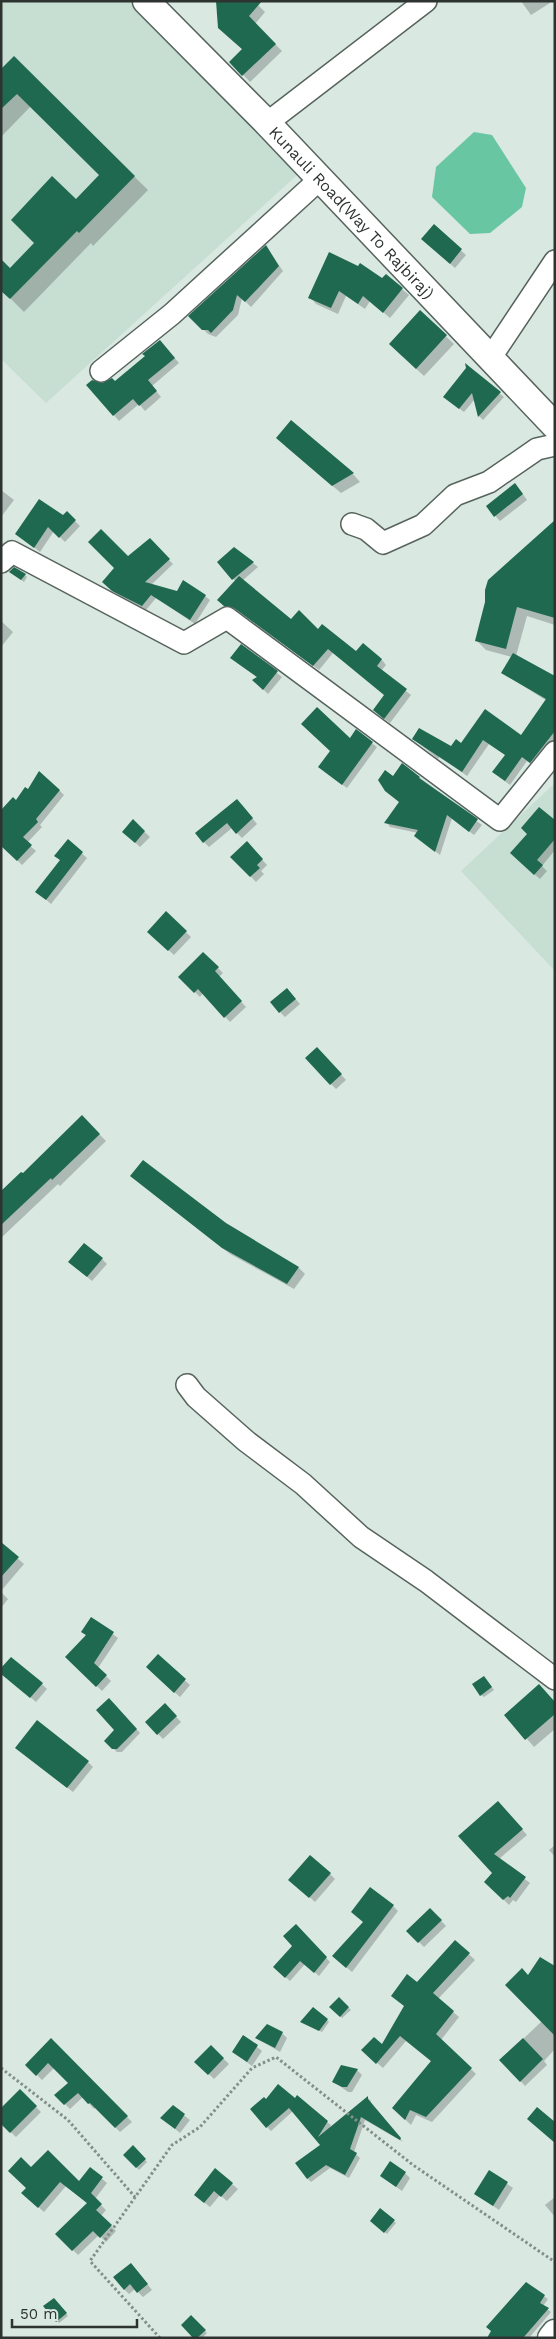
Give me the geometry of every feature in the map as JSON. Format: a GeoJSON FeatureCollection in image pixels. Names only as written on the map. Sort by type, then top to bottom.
{"type":"FeatureCollection","features":[{"type":"Feature","properties":{"kind":"main road","name":"Kunauli Road(Way To Rajbiraj)"},"geometry":{"type":"LineString","coordinates":[[146,1],[267,123],[555,426]]}},
{"type":"Feature","properties":{"kind":"main road"},"geometry":{"type":"LineString","coordinates":[[551,2338],[555,2333]]}},
{"type":"Feature","properties":{"kind":"street"},"geometry":{"type":"LineString","coordinates":[[267,123],[426,1]]}},
{"type":"Feature","properties":{"kind":"street"},"geometry":{"type":"LineString","coordinates":[[101,371],[172,314],[320,179]]}},
{"type":"Feature","properties":{"kind":"street"},"geometry":{"type":"LineString","coordinates":[[491,357],[555,261]]}},
{"type":"Feature","properties":{"kind":"street"},"geometry":{"type":"LineString","coordinates":[[352,524],[366,529],[383,543],[423,525],[455,495],[489,482],[537,449],[555,445]]}},
{"type":"Feature","properties":{"kind":"street"},"geometry":{"type":"LineString","coordinates":[[1,562],[12,552],[184,643],[227,618],[500,820],[555,752]]}},
{"type":"Feature","properties":{"kind":"street"},"geometry":{"type":"LineString","coordinates":[[186,1385],[196,1397],[246,1441],[303,1484],[361,1537],[426,1581],[555,1679]]}},
{"type":"Feature","properties":{"kind":"path"},"geometry":{"type":"LineString","coordinates":[[160,2338],[90,2261],[172,2145],[200,2127],[252,2068],[276,2057],[413,2165],[555,2262]]}},
{"type":"Feature","properties":{"kind":"path"},"geometry":{"type":"LineString","coordinates":[[1,2068],[68,2120],[135,2197]]}},
{"type":"Feature","properties":{"kind":"shaded area"},"geometry":{"type":"Polygon","coordinates":[[[1,1],[146,1],[307,166],[46,403],[1,359],[1,1]]]}},
{"type":"Feature","properties":{"kind":"shaded area"},"geometry":{"type":"Polygon","coordinates":[[[474,132],[492,135],[526,188],[522,207],[490,233],[470,234],[432,197],[436,167],[474,132]]]}},
{"type":"Feature","properties":{"kind":"shaded area"},"geometry":{"type":"Polygon","coordinates":[[[555,783],[555,971],[461,871],[555,783]]]}},
{"type":"Feature","properties":{"kind":"building"},"geometry":{"type":"Polygon","coordinates":[[[216,1],[262,1],[249,16],[276,44],[242,76],[229,62],[242,49],[218,28],[216,1]]]}},
{"type":"Feature","properties":{"kind":"building"},"geometry":{"type":"Polygon","coordinates":[[[14,56],[135,176],[10,299],[1,291],[1,259],[10,268],[34,243],[11,220],[52,176],[76,199],[99,175],[17,94],[1,109],[1,69],[14,56]]]}},
{"type":"Feature","properties":{"kind":"building"},"geometry":{"type":"Polygon","coordinates":[[[434,224],[462,249],[450,264],[421,239],[434,224]]]}},
{"type":"Feature","properties":{"kind":"building"},"geometry":{"type":"Polygon","coordinates":[[[266,245],[279,266],[245,302],[237,295],[233,310],[211,333],[208,330],[202,330],[188,316],[266,245]]]}},
{"type":"Feature","properties":{"kind":"building"},"geometry":{"type":"Polygon","coordinates":[[[329,252],[358,266],[360,263],[382,278],[386,274],[403,288],[383,313],[363,296],[358,304],[339,291],[331,308],[308,298],[329,252]]]}},
{"type":"Feature","properties":{"kind":"building"},"geometry":{"type":"Polygon","coordinates":[[[420,310],[447,335],[416,369],[389,344],[420,310]]]}},
{"type":"Feature","properties":{"kind":"building"},"geometry":{"type":"Polygon","coordinates":[[[160,340],[175,358],[148,380],[157,391],[139,406],[133,399],[113,416],[86,385],[92,380],[102,383],[112,378],[115,381],[145,356],[142,354],[160,340]]]}},
{"type":"Feature","properties":{"kind":"building"},"geometry":{"type":"Polygon","coordinates":[[[465,363],[501,392],[478,417],[472,393],[459,409],[443,397],[466,368],[465,363]]]}},
{"type":"Feature","properties":{"kind":"building"},"geometry":{"type":"Polygon","coordinates":[[[291,420],[354,473],[332,486],[276,438],[291,420]]]}},
{"type":"Feature","properties":{"kind":"building"},"geometry":{"type":"Polygon","coordinates":[[[515,483],[523,494],[494,517],[486,506],[515,483]]]}},
{"type":"Feature","properties":{"kind":"building"},"geometry":{"type":"Polygon","coordinates":[[[39,499],[63,515],[67,511],[76,520],[59,538],[48,527],[34,548],[15,534],[39,499]]]}},
{"type":"Feature","properties":{"kind":"building"},"geometry":{"type":"Polygon","coordinates":[[[555,520],[555,618],[517,607],[506,649],[475,641],[485,602],[485,590],[488,580],[555,520]]]}},
{"type":"Feature","properties":{"kind":"building"},"geometry":{"type":"Polygon","coordinates":[[[101,529],[128,556],[150,538],[170,559],[145,582],[177,591],[183,580],[206,595],[190,620],[151,595],[142,606],[112,591],[102,582],[114,568],[88,542],[101,529]]]}},
{"type":"Feature","properties":{"kind":"building"},"geometry":{"type":"Polygon","coordinates":[[[234,547],[254,562],[232,580],[217,562],[234,547]]]}},
{"type":"Feature","properties":{"kind":"building"},"geometry":{"type":"Polygon","coordinates":[[[14,567],[26,574],[21,580],[9,572],[14,567]]]}},
{"type":"Feature","properties":{"kind":"building"},"geometry":{"type":"Polygon","coordinates":[[[239,576],[291,619],[299,610],[318,629],[322,624],[356,651],[363,643],[382,659],[377,666],[407,689],[384,719],[373,710],[384,695],[328,649],[313,666],[234,608],[224,606],[217,600],[239,576]]]}},
{"type":"Feature","properties":{"kind":"building"},"geometry":{"type":"Polygon","coordinates":[[[241,644],[278,671],[263,690],[252,680],[257,677],[230,658],[241,644]]]}},
{"type":"Feature","properties":{"kind":"building"},"geometry":{"type":"Polygon","coordinates":[[[513,653],[555,676],[555,731],[530,763],[522,757],[505,781],[492,772],[505,755],[483,740],[462,772],[412,739],[419,728],[451,746],[456,739],[461,743],[485,709],[521,735],[546,699],[501,673],[513,653]]]}},
{"type":"Feature","properties":{"kind":"building"},"geometry":{"type":"Polygon","coordinates":[[[317,707],[350,738],[356,729],[373,742],[342,785],[318,767],[330,751],[301,724],[317,707]]]}},
{"type":"Feature","properties":{"kind":"building"},"geometry":{"type":"Polygon","coordinates":[[[402,763],[419,778],[478,819],[469,832],[447,815],[435,852],[414,836],[418,830],[384,823],[399,802],[385,791],[378,780],[385,770],[393,776],[402,763]]]}},
{"type":"Feature","properties":{"kind":"building"},"geometry":{"type":"Polygon","coordinates":[[[39,771],[60,790],[36,819],[38,822],[23,837],[32,845],[17,861],[1,846],[1,810],[13,797],[16,800],[25,787],[28,789],[39,771]]]}},
{"type":"Feature","properties":{"kind":"building"},"geometry":{"type":"Polygon","coordinates":[[[237,799],[253,818],[236,834],[227,823],[203,843],[195,833],[237,799]]]}},
{"type":"Feature","properties":{"kind":"building"},"geometry":{"type":"Polygon","coordinates":[[[539,807],[555,820],[555,839],[537,860],[543,865],[534,875],[510,853],[527,834],[521,828],[539,807]]]}},
{"type":"Feature","properties":{"kind":"building"},"geometry":{"type":"Polygon","coordinates":[[[133,819],[145,831],[135,843],[122,832],[133,819]]]}},
{"type":"Feature","properties":{"kind":"building"},"geometry":{"type":"Polygon","coordinates":[[[68,839],[83,852],[46,900],[35,892],[60,860],[54,856],[68,839]]]}},
{"type":"Feature","properties":{"kind":"building"},"geometry":{"type":"Polygon","coordinates":[[[247,841],[263,859],[257,865],[260,868],[250,877],[230,857],[247,841]]]}},
{"type":"Feature","properties":{"kind":"building"},"geometry":{"type":"Polygon","coordinates":[[[166,911],[187,931],[168,951],[147,932],[166,911]]]}},
{"type":"Feature","properties":{"kind":"building"},"geometry":{"type":"Polygon","coordinates":[[[203,952],[219,967],[215,971],[242,1001],[224,1018],[198,989],[194,993],[178,977],[203,952]]]}},
{"type":"Feature","properties":{"kind":"building"},"geometry":{"type":"Polygon","coordinates":[[[287,988],[296,999],[279,1013],[270,1002],[287,988]]]}},
{"type":"Feature","properties":{"kind":"building"},"geometry":{"type":"Polygon","coordinates":[[[317,1047],[342,1074],[330,1085],[305,1058],[317,1047]]]}},
{"type":"Feature","properties":{"kind":"building"},"geometry":{"type":"Polygon","coordinates":[[[82,1115],[100,1134],[1,1225],[1,1191],[21,1172],[23,1173],[82,1115]]]}},
{"type":"Feature","properties":{"kind":"building"},"geometry":{"type":"Polygon","coordinates":[[[143,1160],[226,1223],[299,1267],[287,1284],[222,1248],[130,1176],[143,1160]]]}},
{"type":"Feature","properties":{"kind":"building"},"geometry":{"type":"Polygon","coordinates":[[[84,1243],[103,1258],[87,1277],[68,1262],[84,1243]]]}},
{"type":"Feature","properties":{"kind":"building"},"geometry":{"type":"Polygon","coordinates":[[[1,1542],[19,1557],[1,1577],[1,1542]]]}},
{"type":"Feature","properties":{"kind":"building"},"geometry":{"type":"Polygon","coordinates":[[[91,1617],[114,1632],[94,1663],[107,1675],[96,1687],[65,1657],[86,1635],[81,1632],[91,1617]]]}},
{"type":"Feature","properties":{"kind":"building"},"geometry":{"type":"Polygon","coordinates":[[[158,1654],[186,1679],[174,1693],[146,1667],[158,1654]]]}},
{"type":"Feature","properties":{"kind":"building"},"geometry":{"type":"Polygon","coordinates":[[[11,1657],[43,1683],[30,1698],[1,1674],[1,1668],[11,1657]]]}},
{"type":"Feature","properties":{"kind":"building"},"geometry":{"type":"Polygon","coordinates":[[[484,1676],[492,1687],[480,1696],[472,1684],[484,1676]]]}},
{"type":"Feature","properties":{"kind":"building"},"geometry":{"type":"Polygon","coordinates":[[[539,1684],[555,1702],[555,1714],[525,1740],[504,1715],[539,1684]]]}},
{"type":"Feature","properties":{"kind":"building"},"geometry":{"type":"Polygon","coordinates":[[[109,1698],[137,1729],[117,1749],[112,1749],[104,1741],[114,1730],[96,1710],[109,1698]]]}},
{"type":"Feature","properties":{"kind":"building"},"geometry":{"type":"Polygon","coordinates":[[[165,1703],[177,1716],[157,1735],[145,1722],[165,1703]]]}},
{"type":"Feature","properties":{"kind":"building"},"geometry":{"type":"Polygon","coordinates":[[[37,1720],[89,1761],[67,1788],[15,1748],[37,1720]]]}},
{"type":"Feature","properties":{"kind":"building"},"geometry":{"type":"Polygon","coordinates":[[[498,1801],[523,1829],[494,1854],[526,1877],[510,1898],[508,1896],[503,1900],[484,1882],[492,1873],[458,1836],[498,1801]]]}},
{"type":"Feature","properties":{"kind":"building"},"geometry":{"type":"Polygon","coordinates":[[[310,1855],[331,1873],[309,1898],[288,1880],[310,1855]]]}},
{"type":"Feature","properties":{"kind":"building"},"geometry":{"type":"Polygon","coordinates":[[[370,1887],[394,1905],[346,1968],[332,1956],[363,1922],[351,1912],[370,1887]]]}},
{"type":"Feature","properties":{"kind":"building"},"geometry":{"type":"Polygon","coordinates":[[[430,1908],[442,1920],[418,1943],[406,1931],[430,1908]]]}},
{"type":"Feature","properties":{"kind":"building"},"geometry":{"type":"Polygon","coordinates":[[[296,1924],[327,1957],[314,1973],[300,1961],[285,1978],[273,1967],[292,1946],[283,1936],[296,1924]]]}},
{"type":"Feature","properties":{"kind":"building"},"geometry":{"type":"Polygon","coordinates":[[[455,1940],[470,1953],[433,1993],[454,2011],[436,2034],[472,2068],[426,2117],[410,2110],[405,2120],[392,2108],[431,2061],[400,2036],[376,2064],[361,2050],[374,2037],[382,2044],[404,2006],[391,1996],[407,1974],[417,1982],[455,1940]]]}},
{"type":"Feature","properties":{"kind":"building"},"geometry":{"type":"Polygon","coordinates":[[[540,1957],[555,1966],[555,2036],[505,1985],[522,1968],[528,1975],[540,1957]]]}},
{"type":"Feature","properties":{"kind":"building"},"geometry":{"type":"Polygon","coordinates":[[[339,1997],[349,2007],[340,2017],[329,2007],[339,1997]]]}},
{"type":"Feature","properties":{"kind":"building"},"geometry":{"type":"Polygon","coordinates":[[[313,2007],[328,2019],[319,2031],[300,2022],[313,2007]]]}},
{"type":"Feature","properties":{"kind":"building"},"geometry":{"type":"Polygon","coordinates":[[[267,2024],[283,2032],[275,2048],[255,2038],[267,2024]]]}},
{"type":"Feature","properties":{"kind":"building"},"geometry":{"type":"Polygon","coordinates":[[[243,2035],[258,2045],[247,2062],[232,2052],[243,2035]]]}},
{"type":"Feature","properties":{"kind":"building"},"geometry":{"type":"Polygon","coordinates":[[[51,2038],[128,2116],[115,2128],[78,2093],[64,2105],[54,2095],[68,2083],[48,2063],[36,2076],[25,2065],[51,2038]]]}},
{"type":"Feature","properties":{"kind":"building"},"geometry":{"type":"Polygon","coordinates":[[[523,2038],[543,2059],[520,2082],[499,2060],[523,2038]]]}},
{"type":"Feature","properties":{"kind":"building"},"geometry":{"type":"Polygon","coordinates":[[[211,2045],[224,2058],[208,2075],[194,2062],[211,2045]]]}},
{"type":"Feature","properties":{"kind":"building"},"geometry":{"type":"Polygon","coordinates":[[[341,2065],[358,2069],[347,2087],[342,2087],[332,2082],[341,2065]]]}},
{"type":"Feature","properties":{"kind":"building"},"geometry":{"type":"Polygon","coordinates":[[[278,2084],[295,2098],[297,2095],[328,2121],[318,2137],[368,2096],[368,2099],[401,2138],[400,2140],[361,2117],[350,2149],[357,2153],[345,2175],[326,2165],[307,2179],[295,2163],[320,2145],[289,2108],[266,2128],[250,2109],[264,2097],[266,2099],[278,2084]]]}},
{"type":"Feature","properties":{"kind":"building"},"geometry":{"type":"Polygon","coordinates":[[[20,2089],[37,2106],[10,2133],[1,2124],[1,2108],[20,2089]]]}},
{"type":"Feature","properties":{"kind":"building"},"geometry":{"type":"Polygon","coordinates":[[[173,2105],[185,2114],[175,2129],[160,2118],[173,2105]]]}},
{"type":"Feature","properties":{"kind":"building"},"geometry":{"type":"Polygon","coordinates":[[[537,2107],[555,2122],[555,2143],[527,2119],[537,2107]]]}},
{"type":"Feature","properties":{"kind":"building"},"geometry":{"type":"Polygon","coordinates":[[[133,2145],[146,2159],[136,2168],[123,2155],[133,2145]]]}},
{"type":"Feature","properties":{"kind":"building"},"geometry":{"type":"Polygon","coordinates":[[[48,2150],[79,2181],[90,2167],[103,2177],[91,2193],[102,2204],[96,2210],[112,2225],[100,2238],[93,2231],[72,2251],[55,2234],[87,2203],[60,2182],[38,2208],[21,2193],[26,2188],[8,2171],[21,2157],[31,2167],[48,2150]]]}},
{"type":"Feature","properties":{"kind":"building"},"geometry":{"type":"Polygon","coordinates":[[[390,2161],[406,2172],[396,2187],[380,2176],[390,2161]]]}},
{"type":"Feature","properties":{"kind":"building"},"geometry":{"type":"Polygon","coordinates":[[[215,2168],[233,2183],[221,2197],[214,2191],[204,2203],[194,2195],[215,2168]]]}},
{"type":"Feature","properties":{"kind":"building"},"geometry":{"type":"Polygon","coordinates":[[[489,2170],[508,2182],[493,2206],[474,2194],[489,2170]]]}},
{"type":"Feature","properties":{"kind":"building"},"geometry":{"type":"Polygon","coordinates":[[[380,2208],[395,2220],[384,2233],[370,2221],[380,2208]]]}},
{"type":"Feature","properties":{"kind":"building"},"geometry":{"type":"Polygon","coordinates":[[[131,2263],[148,2284],[137,2293],[130,2284],[124,2290],[113,2277],[131,2263]]]}},
{"type":"Feature","properties":{"kind":"building"},"geometry":{"type":"Polygon","coordinates":[[[526,2282],[545,2295],[540,2303],[549,2308],[523,2338],[487,2338],[491,2331],[486,2327],[526,2282]]]}},
{"type":"Feature","properties":{"kind":"building"},"geometry":{"type":"Polygon","coordinates":[[[54,2298],[67,2313],[56,2322],[43,2306],[54,2298]]]}},
{"type":"Feature","properties":{"kind":"building"},"geometry":{"type":"Polygon","coordinates":[[[191,2315],[206,2330],[197,2338],[193,2338],[181,2325],[191,2315]]]}}]}
